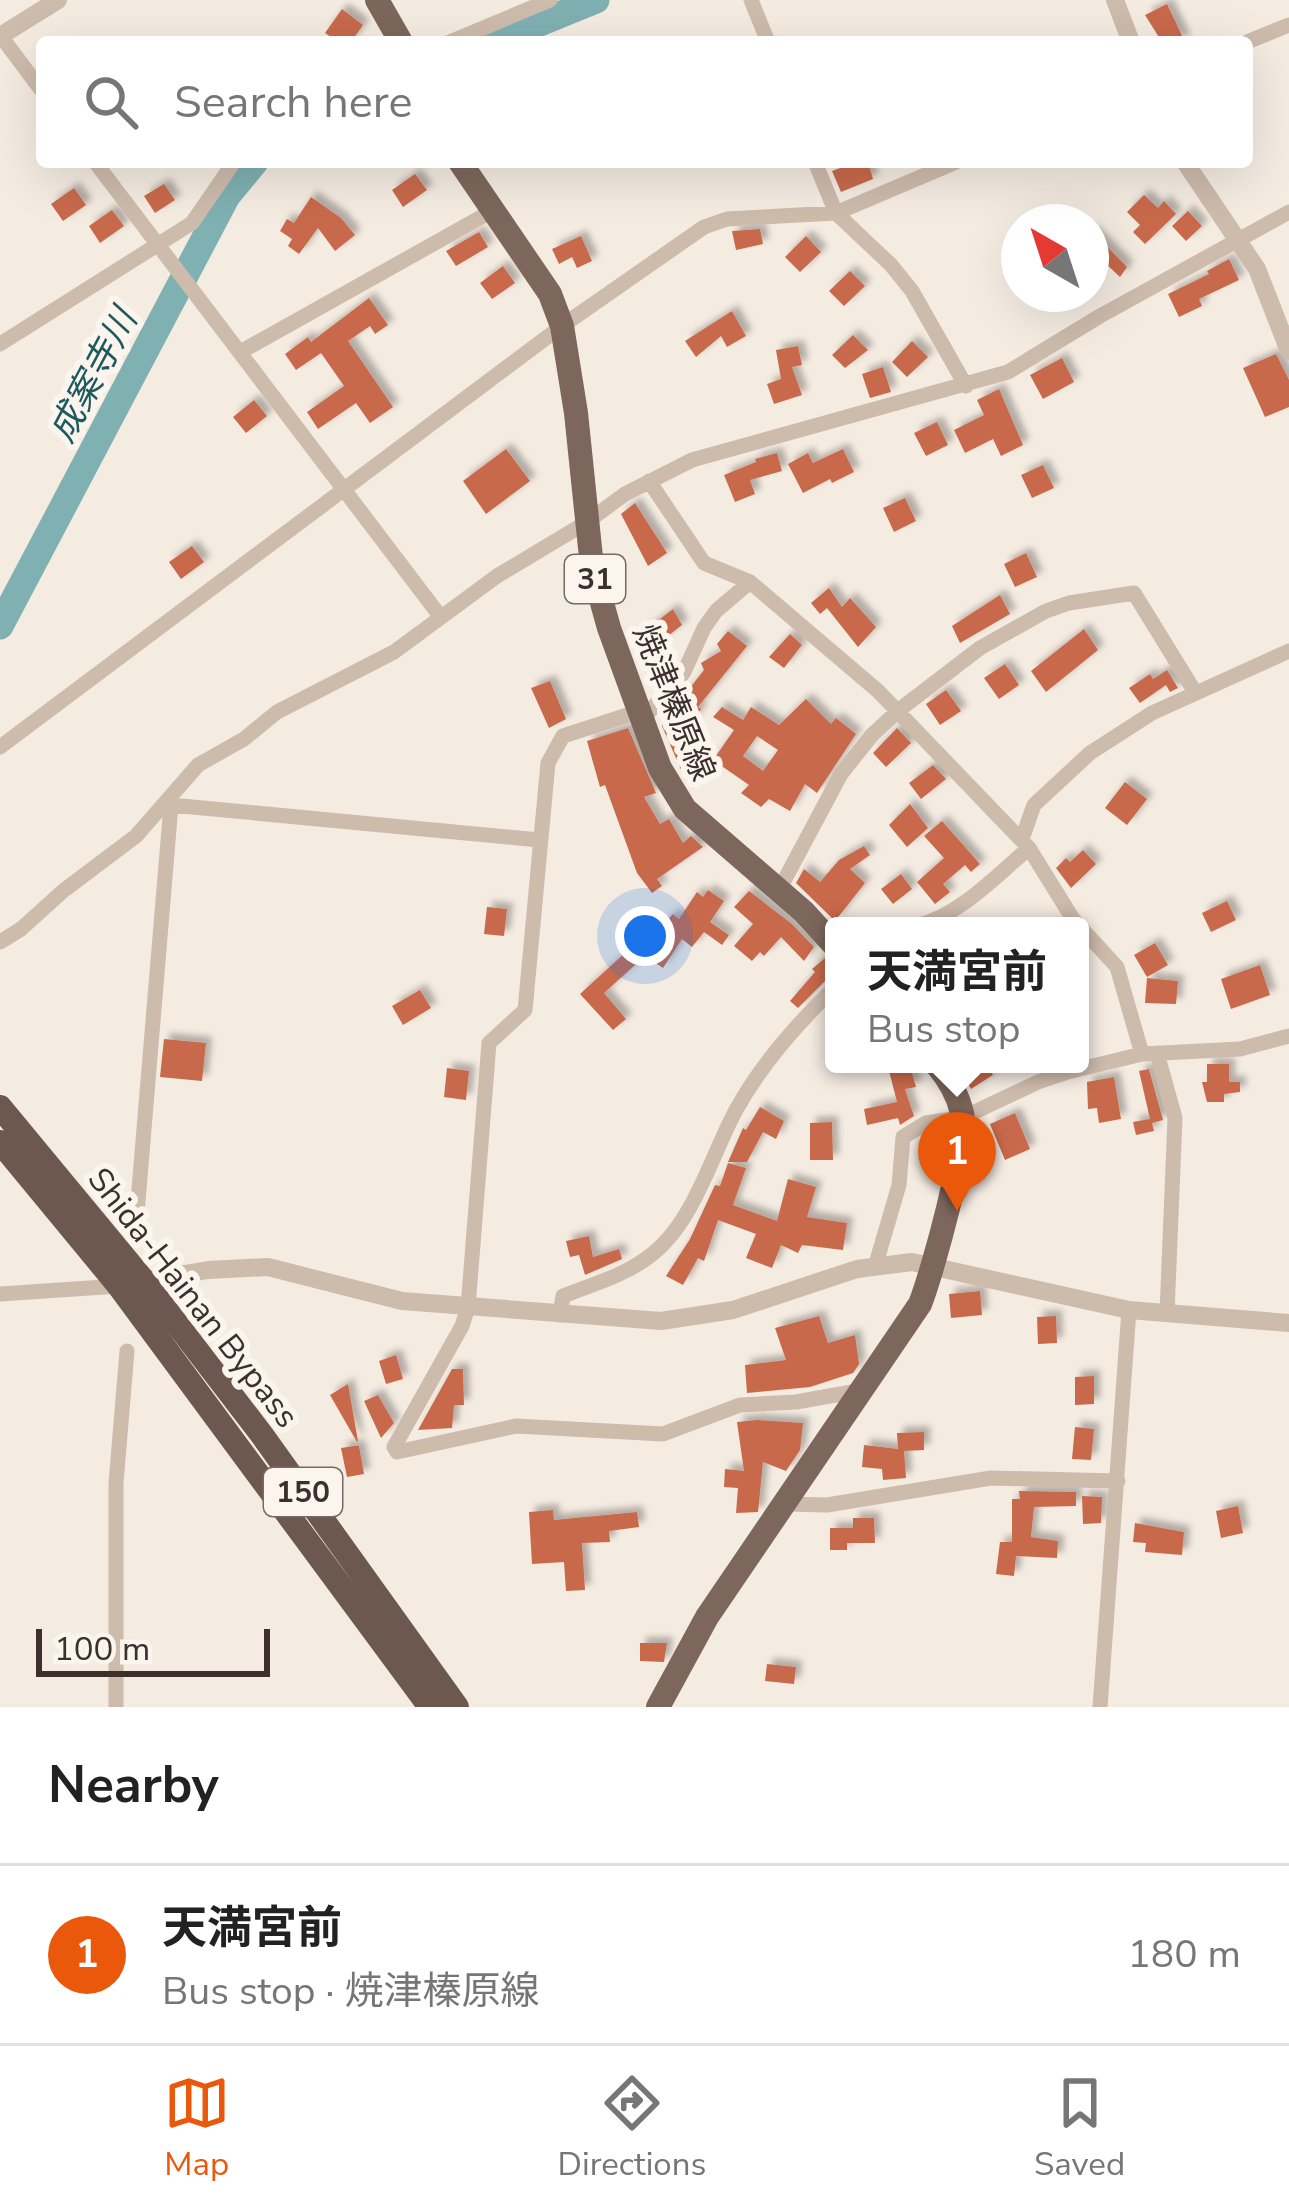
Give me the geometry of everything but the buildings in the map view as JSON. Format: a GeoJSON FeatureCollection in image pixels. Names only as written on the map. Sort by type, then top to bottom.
{"type":"FeatureCollection","features":[{"type":"Feature","properties":{"kind":"highway","name":"Shida-Hainan Bypass"},"geometry":{"type":"LineString","coordinates":[[0,1107],[132,1284],[430,1707]]}},
{"type":"Feature","properties":{"kind":"highway","name":"Shida-Hainan Bypass"},"geometry":{"type":"LineString","coordinates":[[0,1142],[132,1284],[262,1436],[457,1707]]}},
{"type":"Feature","properties":{"kind":"main road"},"geometry":{"type":"LineString","coordinates":[[377,0],[398,36]]}},
{"type":"Feature","properties":{"kind":"main road","name":"焼津榛原線"},"geometry":{"type":"LineString","coordinates":[[464,168],[550,294],[562,326],[597,587],[660,768],[685,809],[825,936]]}},
{"type":"Feature","properties":{"kind":"main road"},"geometry":{"type":"LineString","coordinates":[[658,1707],[707,1617],[920,1304],[936,1265],[964,1118],[943,1073]]}},
{"type":"Feature","properties":{"kind":"street"},"geometry":{"type":"LineString","coordinates":[[36,83],[0,36],[58,0]]}},
{"type":"Feature","properties":{"kind":"street"},"geometry":{"type":"LineString","coordinates":[[464,36],[550,0]]}},
{"type":"Feature","properties":{"kind":"street"},"geometry":{"type":"LineString","coordinates":[[751,0],[765,36]]}},
{"type":"Feature","properties":{"kind":"street"},"geometry":{"type":"LineString","coordinates":[[1114,0],[1129,36]]}},
{"type":"Feature","properties":{"kind":"street"},"geometry":{"type":"LineString","coordinates":[[1253,40],[1289,25]]}},
{"type":"Feature","properties":{"kind":"street"},"geometry":{"type":"LineString","coordinates":[[100,168],[440,616]]}},
{"type":"Feature","properties":{"kind":"street"},"geometry":{"type":"LineString","coordinates":[[0,344],[192,223],[230,168]]}},
{"type":"Feature","properties":{"kind":"street"},"geometry":{"type":"LineString","coordinates":[[818,168],[836,212],[912,291],[966,386]]}},
{"type":"Feature","properties":{"kind":"street"},"geometry":{"type":"LineString","coordinates":[[0,747],[562,326],[704,227],[727,219],[836,212],[942,168]]}},
{"type":"Feature","properties":{"kind":"street"},"geometry":{"type":"LineString","coordinates":[[1189,168],[1257,269],[1289,351]]}},
{"type":"Feature","properties":{"kind":"street"},"geometry":{"type":"LineString","coordinates":[[242,351],[492,211]]}},
{"type":"Feature","properties":{"kind":"street"},"geometry":{"type":"LineString","coordinates":[[0,942],[136,836],[198,765],[244,739],[277,712],[394,652],[497,576],[649,481],[692,460],[1008,372],[1289,212]]}},
{"type":"Feature","properties":{"kind":"street"},"geometry":{"type":"LineString","coordinates":[[649,481],[704,563],[750,582],[899,710],[1026,843],[1072,917]]}},
{"type":"Feature","properties":{"kind":"street"},"geometry":{"type":"LineString","coordinates":[[750,582],[716,611],[684,672],[641,715],[562,736],[548,763],[525,1010],[489,1042],[468,1307],[394,1447],[397,1452],[516,1426],[663,1434],[740,1405],[796,1402],[863,1390]]}},
{"type":"Feature","properties":{"kind":"street"},"geometry":{"type":"LineString","coordinates":[[778,892],[842,774],[872,735],[980,648],[1046,611],[1069,602],[1134,593],[1195,692]]}},
{"type":"Feature","properties":{"kind":"street"},"geometry":{"type":"LineString","coordinates":[[941,917],[972,895],[1026,843],[1034,806],[1090,753],[1152,713],[1289,651]]}},
{"type":"Feature","properties":{"kind":"street"},"geometry":{"type":"LineString","coordinates":[[167,804],[539,840]]}},
{"type":"Feature","properties":{"kind":"street"},"geometry":{"type":"LineString","coordinates":[[137,1213],[167,804]]}},
{"type":"Feature","properties":{"kind":"street"},"geometry":{"type":"LineString","coordinates":[[1089,936],[1117,967],[1175,1118],[1167,1313]]}},
{"type":"Feature","properties":{"kind":"street"},"geometry":{"type":"LineString","coordinates":[[560,1316],[563,1296],[646,1259],[667,1241],[746,1095],[825,997]]}},
{"type":"Feature","properties":{"kind":"street"},"geometry":{"type":"LineString","coordinates":[[1089,1069],[1149,1054],[1240,1049],[1289,1036]]}},
{"type":"Feature","properties":{"kind":"street"},"geometry":{"type":"LineString","coordinates":[[875,1267],[899,1185],[903,1137],[926,1123],[964,1118],[1038,1082],[1074,1073]]}},
{"type":"Feature","properties":{"kind":"street"},"geometry":{"type":"LineString","coordinates":[[0,1294],[268,1267],[402,1301],[643,1321],[700,1317],[875,1267],[912,1262],[1129,1310],[1289,1323]]}},
{"type":"Feature","properties":{"kind":"street"},"geometry":{"type":"LineString","coordinates":[[1100,1707],[1129,1310]]}},
{"type":"Feature","properties":{"kind":"street"},"geometry":{"type":"LineString","coordinates":[[116,1707],[116,1483],[127,1351]]}},
{"type":"Feature","properties":{"kind":"street"},"geometry":{"type":"LineString","coordinates":[[786,1504],[827,1505],[991,1478],[1118,1481]]}},
{"type":"Feature","properties":{"kind":"waterway","name":"成案寺川"},"geometry":{"type":"LineString","coordinates":[[508,36],[596,0]]}},
{"type":"Feature","properties":{"kind":"waterway","name":"成案寺川"},"geometry":{"type":"LineString","coordinates":[[0,626],[227,196],[250,168]]}},
{"type":"Feature","properties":{"kind":"place","name":"天満宮前"},"geometry":{"type":"Point","coordinates":[957,1211]}}]}
